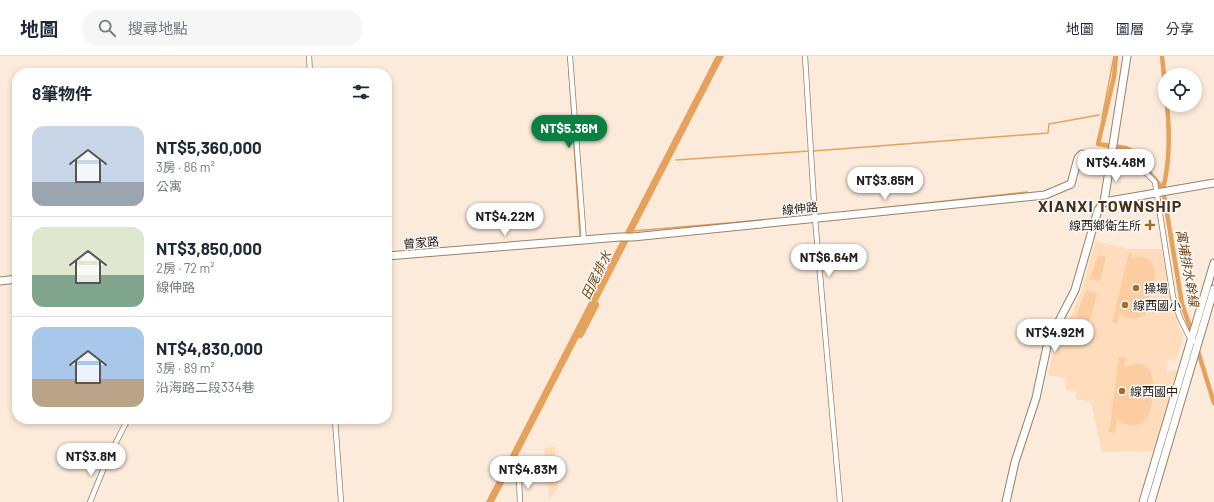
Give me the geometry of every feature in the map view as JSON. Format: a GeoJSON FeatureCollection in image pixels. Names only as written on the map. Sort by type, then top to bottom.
{"type":"FeatureCollection","features":[{"type":"Feature","properties":{"kind":"street"},"geometry":{"type":"LineString","coordinates":[[309,56],[310,68]]}},
{"type":"Feature","properties":{"kind":"street"},"geometry":{"type":"LineString","coordinates":[[570,56],[584,241]]}},
{"type":"Feature","properties":{"kind":"street"},"geometry":{"type":"LineString","coordinates":[[805,56],[815,218],[840,502]]}},
{"type":"Feature","properties":{"kind":"street"},"geometry":{"type":"LineString","coordinates":[[1006,502],[1015,462],[1036,398],[1048,342],[1070,302],[1081,271],[1098,210],[1104,202],[1128,56]]}},
{"type":"Feature","properties":{"kind":"street"},"geometry":{"type":"LineString","coordinates":[[1112,152],[1127,158],[1142,168],[1155,182],[1161,192],[1173,297],[1180,318],[1191,340],[1199,342]]}},
{"type":"Feature","properties":{"kind":"street","name":"線伸路"},"geometry":{"type":"LineString","coordinates":[[623,237],[1045,195],[1071,184],[1078,158],[1082,154],[1111,161]]}},
{"type":"Feature","properties":{"kind":"street"},"geometry":{"type":"LineString","coordinates":[[1104,202],[1214,184]]}},
{"type":"Feature","properties":{"kind":"street","name":"曾家路"},"geometry":{"type":"LineString","coordinates":[[392,256],[623,237]]}},
{"type":"Feature","properties":{"kind":"street"},"geometry":{"type":"LineString","coordinates":[[1143,502],[1214,263]]}},
{"type":"Feature","properties":{"kind":"street"},"geometry":{"type":"LineString","coordinates":[[0,280],[12,279]]}},
{"type":"Feature","properties":{"kind":"street"},"geometry":{"type":"LineString","coordinates":[[1151,502],[1214,289]]}},
{"type":"Feature","properties":{"kind":"street"},"geometry":{"type":"LineString","coordinates":[[90,502],[108,458],[125,424]]}},
{"type":"Feature","properties":{"kind":"street"},"geometry":{"type":"LineString","coordinates":[[335,424],[341,502]]}},
{"type":"Feature","properties":{"kind":"street"},"geometry":{"type":"LineString","coordinates":[[519,479],[520,502]]}},
{"type":"Feature","properties":{"kind":"shaded area"},"geometry":{"type":"Polygon","coordinates":[[[716,56],[724,56],[494,502],[486,502],[716,56]]]}},
{"type":"Feature","properties":{"kind":"shaded area"},"geometry":{"type":"Polygon","coordinates":[[[1095,241],[1128,249],[1163,249],[1171,301],[1183,339],[1176,361],[1167,358],[1166,372],[1179,369],[1154,451],[1102,452],[1091,402],[1075,399],[1077,392],[1066,390],[1066,378],[1048,375],[1054,347],[1065,331],[1082,290],[1095,241]]]}},
{"type":"Feature","properties":{"kind":"shaded area"},"geometry":{"type":"Polygon","coordinates":[[[1129,253],[1132,254],[1131,259],[1141,257],[1151,262],[1155,271],[1155,276],[1145,314],[1138,318],[1131,319],[1125,317],[1120,312],[1117,324],[1112,322],[1129,253]]]}},
{"type":"Feature","properties":{"kind":"shaded area"},"geometry":{"type":"Polygon","coordinates":[[[1098,255],[1106,257],[1100,281],[1090,279],[1098,255]]]}},
{"type":"Feature","properties":{"kind":"shaded area"},"geometry":{"type":"Polygon","coordinates":[[[1086,290],[1097,293],[1090,321],[1076,317],[1086,290]]]}},
{"type":"Feature","properties":{"kind":"shaded area"},"geometry":{"type":"Polygon","coordinates":[[[1119,357],[1126,358],[1124,367],[1136,364],[1144,366],[1150,371],[1153,388],[1148,417],[1144,421],[1133,426],[1125,424],[1117,419],[1115,433],[1109,432],[1119,357]]]}},
{"type":"Feature","properties":{"kind":"shaded area"},"geometry":{"type":"Polygon","coordinates":[[[555,447],[558,488],[549,499],[544,448],[555,447]]]}},
{"type":"Feature","properties":{"kind":"waterway"},"geometry":{"type":"LineString","coordinates":[[568,56],[580,236]]}},
{"type":"Feature","properties":{"kind":"waterway","name":"寓埔排水幹線"},"geometry":{"type":"LineString","coordinates":[[1102,118],[1114,56]]}},
{"type":"Feature","properties":{"kind":"waterway","name":"寓埔排水幹線"},"geometry":{"type":"LineString","coordinates":[[1116,56],[1114,77],[1098,144],[1126,148],[1141,156],[1143,165],[1163,189],[1182,304],[1192,333]]}},
{"type":"Feature","properties":{"kind":"waterway"},"geometry":{"type":"LineString","coordinates":[[1162,56],[1163,68]]}},
{"type":"Feature","properties":{"kind":"waterway"},"geometry":{"type":"LineString","coordinates":[[1163,189],[1169,147],[1168,112]]}},
{"type":"Feature","properties":{"kind":"waterway"},"geometry":{"type":"LineString","coordinates":[[813,151],[1048,133],[1049,124],[1099,115]]}},
{"type":"Feature","properties":{"kind":"waterway"},"geometry":{"type":"LineString","coordinates":[[676,160],[809,151]]}},
{"type":"Feature","properties":{"kind":"waterway"},"geometry":{"type":"LineString","coordinates":[[864,210],[1027,192]]}},
{"type":"Feature","properties":{"kind":"waterway"},"geometry":{"type":"LineString","coordinates":[[633,231],[775,219]]}},
{"type":"Feature","properties":{"kind":"waterway","name":"田尾排水"},"geometry":{"type":"LineString","coordinates":[[580,334],[595,305]]}},
{"type":"Feature","properties":{"kind":"waterway","name":"寓埔排水幹線"},"geometry":{"type":"LineString","coordinates":[[1197,348],[1214,403]]}},
{"type":"Feature","properties":{"kind":"place","name":"線西鄉衛生所"},"geometry":{"type":"Point","coordinates":[1150,225]}},
{"type":"Feature","properties":{"kind":"place","name":"操場"},"geometry":{"type":"Point","coordinates":[1136,288]}},
{"type":"Feature","properties":{"kind":"place","name":"線西國小"},"geometry":{"type":"Point","coordinates":[1125,305]}},
{"type":"Feature","properties":{"kind":"place","name":"線西國中"},"geometry":{"type":"Point","coordinates":[1122,391]}},
{"type":"Feature","properties":{"kind":"district","name":"XIANXI TOWNSHIP"},"geometry":{"type":"Point","coordinates":[1110,205]}}]}
